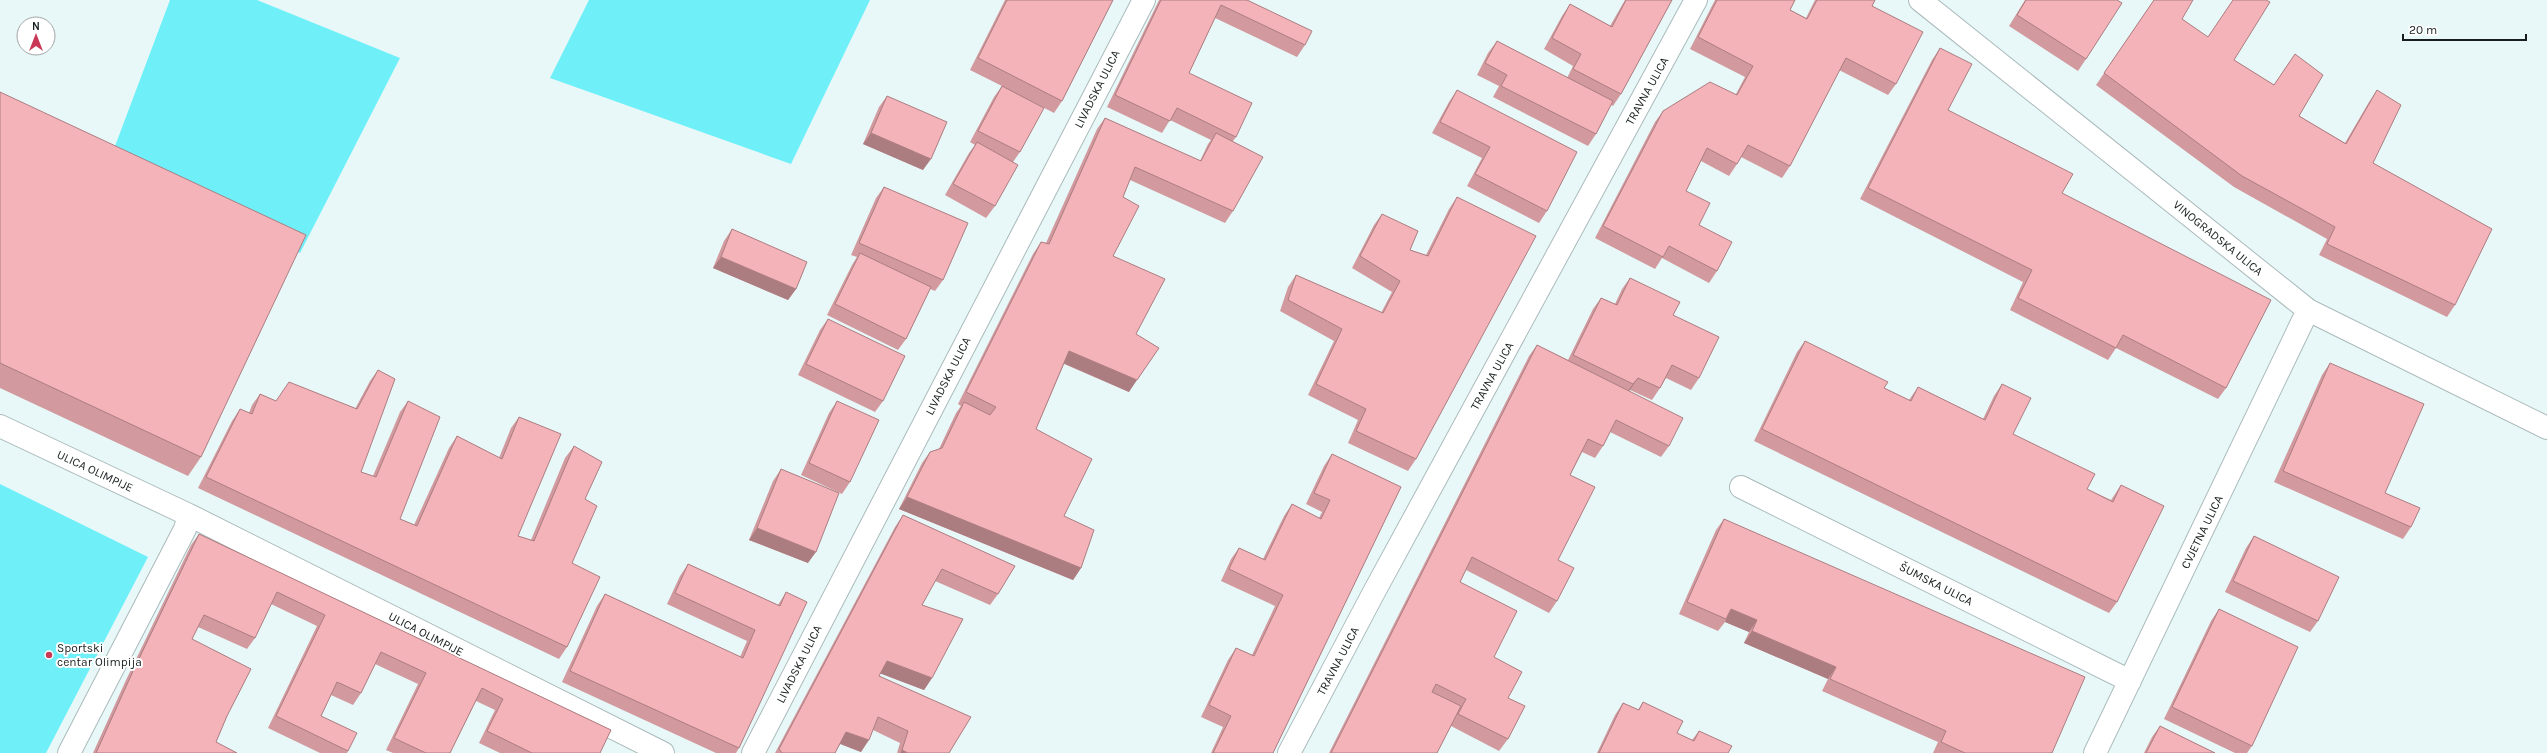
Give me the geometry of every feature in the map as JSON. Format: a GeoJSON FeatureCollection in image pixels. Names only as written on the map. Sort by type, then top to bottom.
{"type":"FeatureCollection","features":[{"type":"Feature","properties":{"kind":"street","name":"LIVADSKA ULICA"},"geometry":{"type":"LineString","coordinates":[[752,753],[1144,0]]}},
{"type":"Feature","properties":{"kind":"street","name":"TRAVNA ULICA"},"geometry":{"type":"LineString","coordinates":[[1290,753],[1374,592],[1696,0]]}},
{"type":"Feature","properties":{"kind":"street","name":"VINOGRADSKA ULICA"},"geometry":{"type":"LineString","coordinates":[[1920,0],[2308,310],[2547,428]]}},
{"type":"Feature","properties":{"kind":"street","name":"CVJETNA ULICA"},"geometry":{"type":"LineString","coordinates":[[2095,753],[2308,310]]}},
{"type":"Feature","properties":{"kind":"street","name":"ULICA OLIMPIJE"},"geometry":{"type":"LineString","coordinates":[[0,426],[190,515],[663,753]]}},
{"type":"Feature","properties":{"kind":"street","name":"ŠUMSKA ULICA"},"geometry":{"type":"LineString","coordinates":[[1741,487],[2130,681]]}},
{"type":"Feature","properties":{"kind":"street"},"geometry":{"type":"LineString","coordinates":[[69,753],[185,529],[190,515]]}},
{"type":"Feature","properties":{"kind":"shaded area"},"geometry":{"type":"Polygon","coordinates":[[[170,0],[257,0],[400,58],[300,253],[109,162],[170,0]]]}},
{"type":"Feature","properties":{"kind":"shaded area"},"geometry":{"type":"Polygon","coordinates":[[[589,0],[870,0],[791,164],[550,78],[589,0]]]}},
{"type":"Feature","properties":{"kind":"shaded area","name":"Sportski centar Olimpija"},"geometry":{"type":"Polygon","coordinates":[[[0,484],[148,557],[46,753],[0,753],[0,484]]]}},
{"type":"Feature","properties":{"kind":"building"},"geometry":{"type":"Polygon","coordinates":[[[1007,0],[1113,0],[1062,101],[978,58],[1007,0]]]}},
{"type":"Feature","properties":{"kind":"building"},"geometry":{"type":"Polygon","coordinates":[[[1161,0],[1247,0],[1312,31],[1305,45],[1221,5],[1189,73],[1252,103],[1236,137],[1177,108],[1170,121],[1115,95],[1161,0]]]}},
{"type":"Feature","properties":{"kind":"building"},"geometry":{"type":"Polygon","coordinates":[[[1626,0],[1672,0],[1621,94],[1573,69],[1581,54],[1552,38],[1570,4],[1612,27],[1626,0]]]}},
{"type":"Feature","properties":{"kind":"building"},"geometry":{"type":"Polygon","coordinates":[[[1717,0],[1795,0],[1790,10],[1807,19],[1817,0],[1875,0],[1872,6],[1923,32],[1896,84],[1846,58],[1790,166],[1748,145],[1737,164],[1707,148],[1686,191],[1710,203],[1699,225],[1732,242],[1717,271],[1669,246],[1663,257],[1603,226],[1663,111],[1710,82],[1737,95],[1753,66],[1698,37],[1717,0]]]}},
{"type":"Feature","properties":{"kind":"building"},"geometry":{"type":"Polygon","coordinates":[[[2026,0],[2117,0],[2122,3],[2086,59],[2017,15],[2026,0]]]}},
{"type":"Feature","properties":{"kind":"building"},"geometry":{"type":"Polygon","coordinates":[[[2154,0],[2193,0],[2182,19],[2208,37],[2233,0],[2266,0],[2270,2],[2234,60],[2274,85],[2295,54],[2323,75],[2299,116],[2346,144],[2377,90],[2401,105],[2373,163],[2492,229],[2455,305],[2327,244],[2335,227],[2242,176],[2104,73],[2154,0]]]}},
{"type":"Feature","properties":{"kind":"building"},"geometry":{"type":"Polygon","coordinates":[[[1497,41],[1613,101],[1596,134],[1501,86],[1507,75],[1485,63],[1497,41]]]}},
{"type":"Feature","properties":{"kind":"building"},"geometry":{"type":"Polygon","coordinates":[[[1940,48],[1972,64],[1948,110],[2073,174],[2062,193],[2271,300],[2226,388],[2123,335],[2116,348],[2018,298],[2032,270],[1868,188],[1940,48]]]}},
{"type":"Feature","properties":{"kind":"building"},"geometry":{"type":"Polygon","coordinates":[[[1002,86],[1044,108],[1020,152],[978,131],[1002,86]]]}},
{"type":"Feature","properties":{"kind":"building"},"geometry":{"type":"Polygon","coordinates":[[[1457,90],[1577,152],[1547,211],[1475,174],[1490,147],[1440,122],[1457,90]]]}},
{"type":"Feature","properties":{"kind":"building"},"geometry":{"type":"Polygon","coordinates":[[[0,92],[306,235],[201,457],[0,363],[0,92]]]}},
{"type":"Feature","properties":{"kind":"building"},"geometry":{"type":"Polygon","coordinates":[[[887,96],[947,122],[931,159],[871,133],[887,96]]]}},
{"type":"Feature","properties":{"kind":"building"},"geometry":{"type":"Polygon","coordinates":[[[1105,118],[1201,161],[1216,133],[1263,157],[1233,211],[1135,167],[1123,197],[1139,206],[1113,256],[1165,279],[1136,334],[1159,348],[1137,380],[1069,351],[1036,429],[1092,459],[1064,516],[1094,530],[1081,568],[907,497],[930,452],[942,448],[964,402],[990,415],[996,407],[966,392],[1041,242],[1049,244],[1105,118]]]}},
{"type":"Feature","properties":{"kind":"building"},"geometry":{"type":"Polygon","coordinates":[[[977,142],[1018,165],[995,206],[953,184],[977,142]]]}},
{"type":"Feature","properties":{"kind":"building"},"geometry":{"type":"Polygon","coordinates":[[[884,187],[968,223],[943,280],[859,243],[884,187]]]}},
{"type":"Feature","properties":{"kind":"building"},"geometry":{"type":"Polygon","coordinates":[[[1457,197],[1536,236],[1416,459],[1356,431],[1366,409],[1316,384],[1342,329],[1288,300],[1296,275],[1383,313],[1400,281],[1360,256],[1382,214],[1418,231],[1410,250],[1428,256],[1457,197]]]}},
{"type":"Feature","properties":{"kind":"building"},"geometry":{"type":"Polygon","coordinates":[[[732,229],[807,262],[796,289],[721,257],[732,229]]]}},
{"type":"Feature","properties":{"kind":"building"},"geometry":{"type":"Polygon","coordinates":[[[860,253],[931,287],[906,339],[835,304],[860,253]]]}},
{"type":"Feature","properties":{"kind":"building"},"geometry":{"type":"Polygon","coordinates":[[[1630,278],[1680,302],[1673,315],[1719,337],[1699,378],[1672,365],[1660,388],[1638,378],[1633,384],[1573,355],[1601,298],[1617,305],[1630,278]]]}},
{"type":"Feature","properties":{"kind":"building"},"geometry":{"type":"Polygon","coordinates":[[[828,319],[905,356],[883,401],[806,364],[828,319]]]}},
{"type":"Feature","properties":{"kind":"building"},"geometry":{"type":"Polygon","coordinates":[[[1805,341],[1888,382],[1884,388],[1911,401],[1918,387],[1985,420],[2002,384],[2031,398],[2013,434],[2095,474],[2087,489],[2113,502],[2121,485],[2164,506],[2117,602],[1762,429],[1805,341]]]}},
{"type":"Feature","properties":{"kind":"building"},"geometry":{"type":"Polygon","coordinates":[[[1537,345],[1683,418],[1669,446],[1616,420],[1603,446],[1588,439],[1570,475],[1595,487],[1558,560],[1574,568],[1557,601],[1472,557],[1460,582],[1517,611],[1494,657],[1522,672],[1508,698],[1525,706],[1508,739],[1458,714],[1466,699],[1436,684],[1432,692],[1461,706],[1437,753],[1331,753],[1537,345]]]}},
{"type":"Feature","properties":{"kind":"building"},"geometry":{"type":"Polygon","coordinates":[[[2330,363],[2424,404],[2385,493],[2420,508],[2411,527],[2283,471],[2330,363]]]}},
{"type":"Feature","properties":{"kind":"building"},"geometry":{"type":"Polygon","coordinates":[[[378,370],[395,379],[361,472],[376,477],[408,401],[440,417],[400,519],[417,526],[457,436],[502,459],[519,417],[561,434],[518,536],[534,541],[574,446],[602,462],[585,499],[597,506],[572,563],[600,577],[567,647],[206,477],[240,409],[252,414],[260,394],[276,401],[289,382],[357,409],[378,370]]]}},
{"type":"Feature","properties":{"kind":"building"},"geometry":{"type":"Polygon","coordinates":[[[837,401],[879,420],[850,482],[809,463],[837,401]]]}},
{"type":"Feature","properties":{"kind":"building"},"geometry":{"type":"Polygon","coordinates":[[[1332,454],[1401,487],[1273,753],[1213,753],[1231,716],[1209,705],[1236,648],[1254,656],[1283,595],[1229,569],[1239,548],[1265,560],[1292,504],[1321,519],[1330,500],[1314,493],[1332,454]]]}},
{"type":"Feature","properties":{"kind":"building"},"geometry":{"type":"Polygon","coordinates":[[[781,469],[839,493],[816,552],[757,528],[781,469]]]}},
{"type":"Feature","properties":{"kind":"building"},"geometry":{"type":"Polygon","coordinates":[[[903,515],[1015,566],[998,594],[942,569],[922,605],[963,619],[932,678],[887,661],[879,676],[971,717],[949,753],[908,753],[902,750],[908,731],[878,717],[869,740],[846,732],[835,753],[782,753],[779,749],[903,515]]]}},
{"type":"Feature","properties":{"kind":"building"},"geometry":{"type":"Polygon","coordinates":[[[1724,519],[2085,677],[2052,753],[1965,753],[1941,742],[1946,731],[1830,679],[1836,667],[1752,631],[1757,620],[1731,609],[1726,619],[1687,602],[1724,519]]]}},
{"type":"Feature","properties":{"kind":"building"},"geometry":{"type":"Polygon","coordinates":[[[199,534],[611,730],[600,753],[532,753],[487,731],[503,699],[482,688],[450,753],[426,753],[394,738],[426,673],[381,652],[361,693],[337,682],[321,716],[357,733],[348,751],[276,716],[325,615],[277,592],[255,638],[204,615],[192,639],[251,669],[227,716],[216,742],[237,753],[96,753],[134,669],[199,534]]]}},
{"type":"Feature","properties":{"kind":"building"},"geometry":{"type":"Polygon","coordinates":[[[2254,536],[2339,577],[2318,621],[2233,581],[2254,536]]]}},
{"type":"Feature","properties":{"kind":"building"},"geometry":{"type":"Polygon","coordinates":[[[688,564],[780,606],[786,592],[807,602],[739,748],[570,671],[605,594],[743,658],[755,630],[675,593],[688,564]]]}},
{"type":"Feature","properties":{"kind":"building"},"geometry":{"type":"Polygon","coordinates":[[[2219,609],[2298,647],[2252,746],[2172,707],[2219,609]]]}},
{"type":"Feature","properties":{"kind":"building"},"geometry":{"type":"Polygon","coordinates":[[[1643,702],[1683,721],[1677,733],[1694,741],[1699,731],[1732,746],[1728,753],[1599,753],[1623,703],[1639,710],[1643,702]]]}},
{"type":"Feature","properties":{"kind":"building"},"geometry":{"type":"Polygon","coordinates":[[[2160,726],[2215,753],[2146,753],[2160,726]]]}},
{"type":"Feature","properties":{"kind":"place","name":"Sportski centar Olimpija"},"geometry":{"type":"Point","coordinates":[49,655]}}]}
